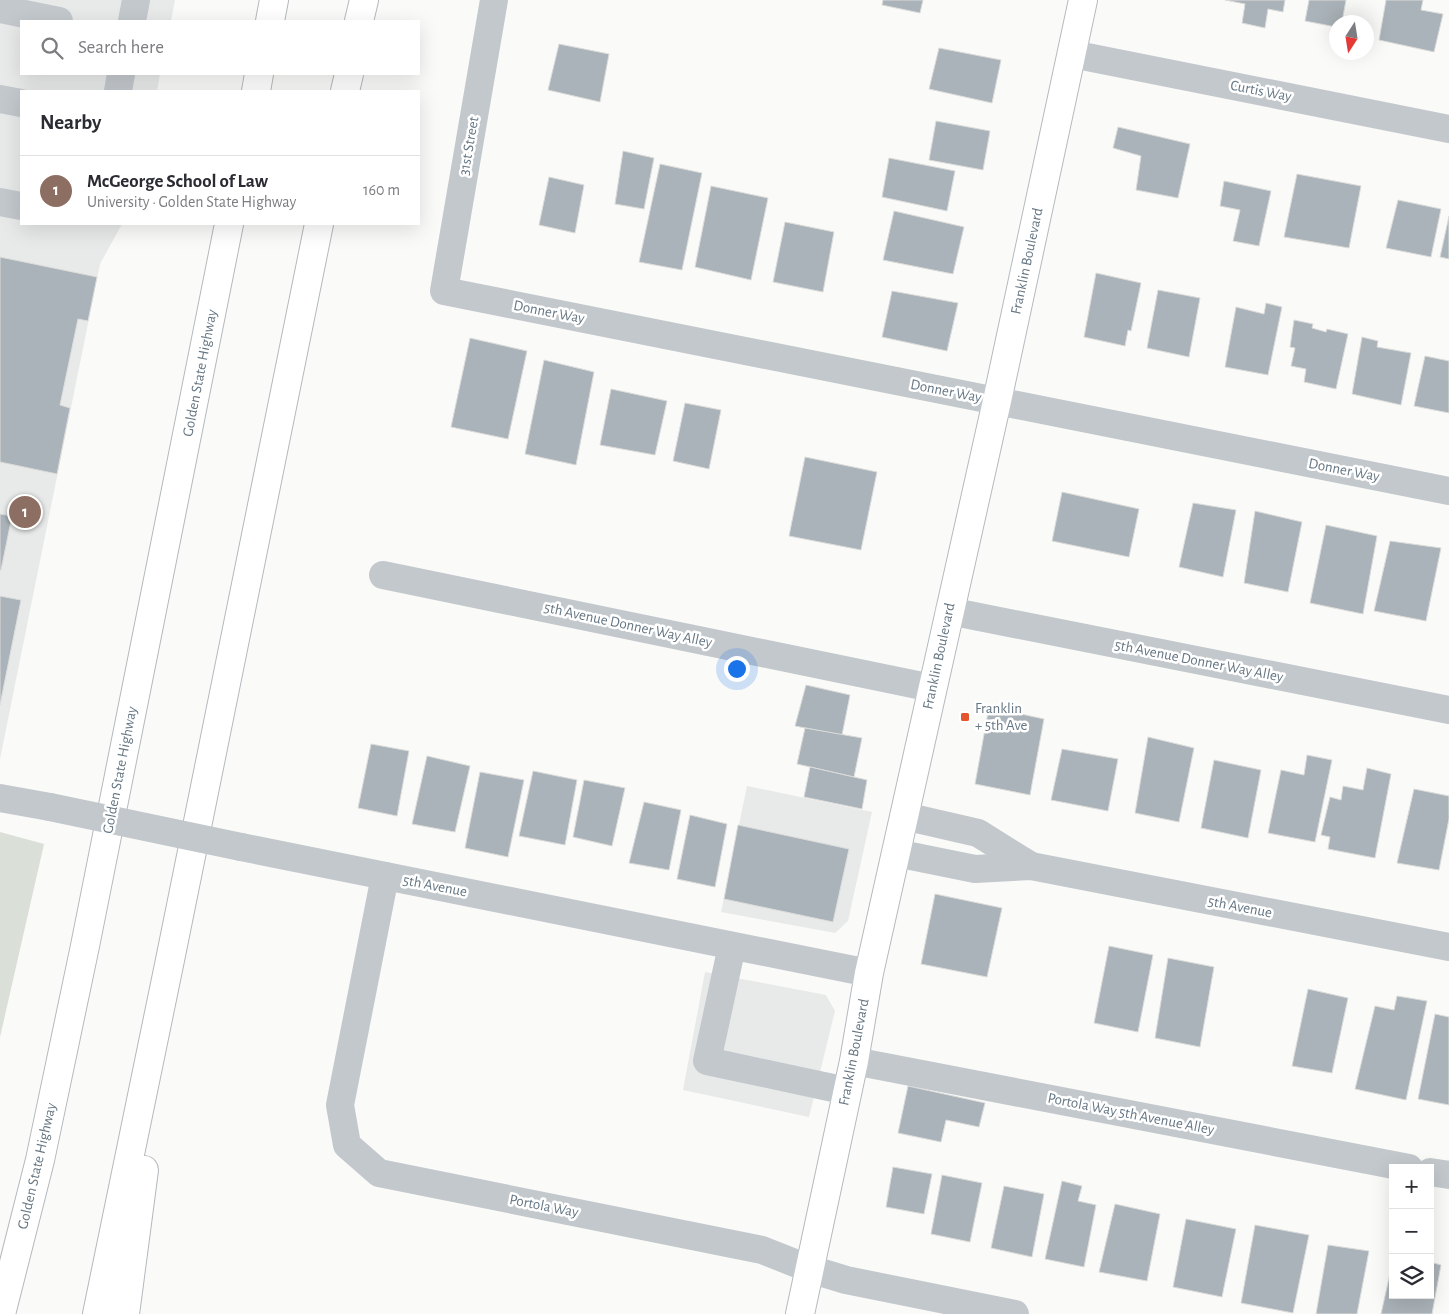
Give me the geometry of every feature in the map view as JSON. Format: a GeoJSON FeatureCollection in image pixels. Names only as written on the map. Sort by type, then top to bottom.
{"type":"FeatureCollection","features":[{"type":"Feature","properties":{"kind":"main road"},"geometry":{"type":"LineString","coordinates":[[270,20],[274,0]]}},
{"type":"Feature","properties":{"kind":"main road"},"geometry":{"type":"LineString","coordinates":[[360,20],[364,0]]}},
{"type":"Feature","properties":{"kind":"main road","name":"Franklin Boulevard"},"geometry":{"type":"LineString","coordinates":[[800,1314],[854,1061],[870,973],[1084,0]]}},
{"type":"Feature","properties":{"kind":"main road"},"geometry":{"type":"LineString","coordinates":[[256,90],[259,75]]}},
{"type":"Feature","properties":{"kind":"main road"},"geometry":{"type":"LineString","coordinates":[[345,90],[349,75]]}},
{"type":"Feature","properties":{"kind":"main road","name":"Golden State Highway"},"geometry":{"type":"LineString","coordinates":[[1,1314],[40,1160],[89,927],[229,225]]}},
{"type":"Feature","properties":{"kind":"main road"},"geometry":{"type":"LineString","coordinates":[[97,1314],[319,225]]}},
{"type":"Feature","properties":{"kind":"main road"},"geometry":{"type":"LineString","coordinates":[[125,1314],[170,960]]}},
{"type":"Feature","properties":{"kind":"main road"},"geometry":{"type":"LineString","coordinates":[[9,1314],[40,1160]]}},
{"type":"Feature","properties":{"kind":"street"},"geometry":{"type":"LineString","coordinates":[[132,20],[136,0]]}},
{"type":"Feature","properties":{"kind":"street","name":"31st Street"},"geometry":{"type":"LineString","coordinates":[[444,291],[494,0]]}},
{"type":"Feature","properties":{"kind":"street"},"geometry":{"type":"LineString","coordinates":[[0,9],[54,20]]}},
{"type":"Feature","properties":{"kind":"street","name":"Curtis Way"},"geometry":{"type":"LineString","coordinates":[[1072,54],[1449,129]]}},
{"type":"Feature","properties":{"kind":"street"},"geometry":{"type":"LineString","coordinates":[[118,90],[121,75]]}},
{"type":"Feature","properties":{"kind":"street"},"geometry":{"type":"LineString","coordinates":[[0,99],[20,103]]}},
{"type":"Feature","properties":{"kind":"street"},"geometry":{"type":"LineString","coordinates":[[0,202],[20,206]]}},
{"type":"Feature","properties":{"kind":"street","name":"Donner Way"},"geometry":{"type":"LineString","coordinates":[[444,291],[1449,491]]}},
{"type":"Feature","properties":{"kind":"street","name":"5th Avenue Donner Way Alley"},"geometry":{"type":"LineString","coordinates":[[383,574],[932,688]]}},
{"type":"Feature","properties":{"kind":"street","name":"5th Avenue Donner Way Alley"},"geometry":{"type":"LineString","coordinates":[[949,611],[1449,710]]}},
{"type":"Feature","properties":{"kind":"street","name":"5th Avenue"},"geometry":{"type":"LineString","coordinates":[[0,798],[870,973]]}},
{"type":"Feature","properties":{"kind":"street","name":"5th Avenue"},"geometry":{"type":"LineString","coordinates":[[904,816],[978,833],[1031,866]]}},
{"type":"Feature","properties":{"kind":"street","name":"5th Avenue"},"geometry":{"type":"LineString","coordinates":[[896,853],[975,869],[1031,866],[1449,948]]}},
{"type":"Feature","properties":{"kind":"street","name":"Portola Way"},"geometry":{"type":"LineString","coordinates":[[385,876],[340,1105],[348,1145],[379,1172],[762,1250],[810,1269],[846,1280],[1015,1314]]}},
{"type":"Feature","properties":{"kind":"street"},"geometry":{"type":"LineString","coordinates":[[732,946],[707,1061],[847,1091]]}},
{"type":"Feature","properties":{"kind":"street","name":"Portola Way 5th Avenue Alley"},"geometry":{"type":"LineString","coordinates":[[854,1061],[1389,1164]]}},
{"type":"Feature","properties":{"kind":"street"},"geometry":{"type":"LineString","coordinates":[[1434,1173],[1449,1176]]}},
{"type":"Feature","properties":{"kind":"shaded area"},"geometry":{"type":"Polygon","coordinates":[[[0,0],[175,0],[171,20],[20,20],[20,75],[160,75],[157,90],[20,90],[20,225],[121,225],[100,264],[0,759],[0,0]]]}},
{"type":"Feature","properties":{"kind":"shaded area"},"geometry":{"type":"Polygon","coordinates":[[[747,786],[872,812],[848,921],[835,933],[721,912],[747,786]]]}},
{"type":"Feature","properties":{"kind":"shaded area"},"geometry":{"type":"Polygon","coordinates":[[[0,832],[44,844],[0,1037],[0,832]]]}},
{"type":"Feature","properties":{"kind":"shaded area"},"geometry":{"type":"Polygon","coordinates":[[[705,972],[826,995],[835,1011],[809,1117],[683,1090],[705,972]]]}},
{"type":"Feature","properties":{"kind":"building"},"geometry":{"type":"Polygon","coordinates":[[[883,0],[923,0],[920,13],[882,5],[883,0]]]}},
{"type":"Feature","properties":{"kind":"building"},"geometry":{"type":"Polygon","coordinates":[[[1225,0],[1285,0],[1283,12],[1268,9],[1265,28],[1242,23],[1245,4],[1225,0]]]}},
{"type":"Feature","properties":{"kind":"building"},"geometry":{"type":"Polygon","coordinates":[[[1309,0],[1346,0],[1343,15],[1329,15],[1329,26],[1305,21],[1309,0]]]}},
{"type":"Feature","properties":{"kind":"building"},"geometry":{"type":"Polygon","coordinates":[[[1386,0],[1423,0],[1421,10],[1443,14],[1434,52],[1379,40],[1386,0]]]}},
{"type":"Feature","properties":{"kind":"building"},"geometry":{"type":"Polygon","coordinates":[[[559,44],[609,54],[600,102],[548,90],[559,44]]]}},
{"type":"Feature","properties":{"kind":"building"},"geometry":{"type":"Polygon","coordinates":[[[939,48],[1001,60],[992,103],[929,89],[939,48]]]}},
{"type":"Feature","properties":{"kind":"building"},"geometry":{"type":"Polygon","coordinates":[[[936,121],[990,131],[983,170],[929,160],[936,121]]]}},
{"type":"Feature","properties":{"kind":"building"},"geometry":{"type":"Polygon","coordinates":[[[1118,127],[1190,144],[1178,198],[1136,190],[1141,156],[1113,148],[1118,127]]]}},
{"type":"Feature","properties":{"kind":"building"},"geometry":{"type":"Polygon","coordinates":[[[623,151],[654,158],[644,209],[615,204],[623,151]]]}},
{"type":"Feature","properties":{"kind":"building"},"geometry":{"type":"Polygon","coordinates":[[[889,158],[955,171],[947,211],[882,197],[889,158]]]}},
{"type":"Feature","properties":{"kind":"building"},"geometry":{"type":"Polygon","coordinates":[[[660,164],[702,173],[682,270],[639,262],[660,164]]]}},
{"type":"Feature","properties":{"kind":"building"},"geometry":{"type":"Polygon","coordinates":[[[1297,174],[1361,186],[1349,248],[1284,237],[1297,174]]]}},
{"type":"Feature","properties":{"kind":"building"},"geometry":{"type":"Polygon","coordinates":[[[549,177],[584,185],[575,233],[539,225],[549,177]]]}},
{"type":"Feature","properties":{"kind":"building"},"geometry":{"type":"Polygon","coordinates":[[[1224,181],[1271,191],[1259,246],[1233,241],[1240,210],[1220,206],[1224,181]]]}},
{"type":"Feature","properties":{"kind":"building"},"geometry":{"type":"Polygon","coordinates":[[[711,186],[768,198],[751,280],[695,267],[711,186]]]}},
{"type":"Feature","properties":{"kind":"building"},"geometry":{"type":"Polygon","coordinates":[[[1398,200],[1441,209],[1431,257],[1386,248],[1398,200]]]}},
{"type":"Feature","properties":{"kind":"building"},"geometry":{"type":"Polygon","coordinates":[[[894,211],[964,227],[953,274],[883,260],[894,211]]]}},
{"type":"Feature","properties":{"kind":"building"},"geometry":{"type":"Polygon","coordinates":[[[1449,216],[1449,259],[1440,257],[1449,216]]]}},
{"type":"Feature","properties":{"kind":"building"},"geometry":{"type":"Polygon","coordinates":[[[785,222],[834,232],[823,292],[773,282],[785,222]]]}},
{"type":"Feature","properties":{"kind":"building"},"geometry":{"type":"Polygon","coordinates":[[[0,257],[97,277],[88,321],[78,319],[60,405],[70,408],[57,474],[0,462],[0,257]]]}},
{"type":"Feature","properties":{"kind":"building"},"geometry":{"type":"Polygon","coordinates":[[[1096,273],[1141,283],[1131,331],[1128,330],[1125,346],[1084,337],[1096,273]]]}},
{"type":"Feature","properties":{"kind":"building"},"geometry":{"type":"Polygon","coordinates":[[[1158,290],[1200,298],[1189,357],[1147,348],[1158,290]]]}},
{"type":"Feature","properties":{"kind":"building"},"geometry":{"type":"Polygon","coordinates":[[[892,291],[958,303],[947,351],[882,337],[892,291]]]}},
{"type":"Feature","properties":{"kind":"building"},"geometry":{"type":"Polygon","coordinates":[[[1266,303],[1282,307],[1268,375],[1225,367],[1236,307],[1264,314],[1266,303]]]}},
{"type":"Feature","properties":{"kind":"building"},"geometry":{"type":"Polygon","coordinates":[[[1294,320],[1313,324],[1312,328],[1326,332],[1327,329],[1348,334],[1336,389],[1304,382],[1306,369],[1291,366],[1295,348],[1290,347],[1294,320]]]}},
{"type":"Feature","properties":{"kind":"building"},"geometry":{"type":"Polygon","coordinates":[[[1362,337],[1378,341],[1377,347],[1411,353],[1401,405],[1352,394],[1362,337]]]}},
{"type":"Feature","properties":{"kind":"building"},"geometry":{"type":"Polygon","coordinates":[[[470,338],[527,351],[508,439],[451,427],[470,338]]]}},
{"type":"Feature","properties":{"kind":"building"},"geometry":{"type":"Polygon","coordinates":[[[1425,356],[1449,361],[1449,413],[1414,406],[1425,356]]]}},
{"type":"Feature","properties":{"kind":"building"},"geometry":{"type":"Polygon","coordinates":[[[544,360],[594,372],[576,465],[525,454],[544,360]]]}},
{"type":"Feature","properties":{"kind":"building"},"geometry":{"type":"Polygon","coordinates":[[[611,389],[667,401],[655,455],[600,445],[611,389]]]}},
{"type":"Feature","properties":{"kind":"building"},"geometry":{"type":"Polygon","coordinates":[[[685,403],[721,410],[709,469],[673,461],[685,403]]]}},
{"type":"Feature","properties":{"kind":"building"},"geometry":{"type":"Polygon","coordinates":[[[805,457],[877,472],[861,550],[789,536],[805,457]]]}},
{"type":"Feature","properties":{"kind":"building"},"geometry":{"type":"Polygon","coordinates":[[[1062,492],[1139,509],[1129,557],[1052,541],[1062,492]]]}},
{"type":"Feature","properties":{"kind":"building"},"geometry":{"type":"Polygon","coordinates":[[[1193,503],[1236,510],[1223,577],[1179,567],[1193,503]]]}},
{"type":"Feature","properties":{"kind":"building"},"geometry":{"type":"Polygon","coordinates":[[[1255,511],[1302,522],[1288,592],[1244,583],[1255,511]]]}},
{"type":"Feature","properties":{"kind":"building"},"geometry":{"type":"Polygon","coordinates":[[[0,514],[12,516],[1,570],[0,570],[0,514]]]}},
{"type":"Feature","properties":{"kind":"building"},"geometry":{"type":"Polygon","coordinates":[[[1326,525],[1377,536],[1363,614],[1310,603],[1326,525]]]}},
{"type":"Feature","properties":{"kind":"building"},"geometry":{"type":"Polygon","coordinates":[[[1390,541],[1441,548],[1426,621],[1374,611],[1390,541]]]}},
{"type":"Feature","properties":{"kind":"building"},"geometry":{"type":"Polygon","coordinates":[[[0,596],[21,600],[0,705],[0,596]]]}},
{"type":"Feature","properties":{"kind":"building"},"geometry":{"type":"Polygon","coordinates":[[[806,685],[850,695],[842,735],[795,726],[806,685]]]}},
{"type":"Feature","properties":{"kind":"building"},"geometry":{"type":"Polygon","coordinates":[[[989,707],[1044,719],[1030,795],[975,784],[989,707]]]}},
{"type":"Feature","properties":{"kind":"building"},"geometry":{"type":"Polygon","coordinates":[[[805,728],[862,738],[854,777],[797,764],[805,728]]]}},
{"type":"Feature","properties":{"kind":"building"},"geometry":{"type":"Polygon","coordinates":[[[1148,737],[1194,748],[1179,822],[1135,813],[1148,737]]]}},
{"type":"Feature","properties":{"kind":"building"},"geometry":{"type":"Polygon","coordinates":[[[371,744],[409,751],[397,816],[358,808],[371,744]]]}},
{"type":"Feature","properties":{"kind":"building"},"geometry":{"type":"Polygon","coordinates":[[[1062,749],[1118,759],[1108,811],[1051,800],[1062,749]]]}},
{"type":"Feature","properties":{"kind":"building"},"geometry":{"type":"Polygon","coordinates":[[[1307,755],[1332,760],[1315,842],[1268,833],[1281,770],[1304,775],[1307,755]]]}},
{"type":"Feature","properties":{"kind":"building"},"geometry":{"type":"Polygon","coordinates":[[[427,756],[470,766],[455,832],[412,824],[427,756]]]}},
{"type":"Feature","properties":{"kind":"building"},"geometry":{"type":"Polygon","coordinates":[[[1214,760],[1261,770],[1248,838],[1201,828],[1214,760]]]}},
{"type":"Feature","properties":{"kind":"building"},"geometry":{"type":"Polygon","coordinates":[[[810,767],[867,780],[862,809],[804,797],[810,767]]]}},
{"type":"Feature","properties":{"kind":"building"},"geometry":{"type":"Polygon","coordinates":[[[1367,768],[1391,774],[1375,858],[1328,849],[1330,837],[1321,835],[1330,797],[1341,800],[1343,786],[1363,790],[1367,768]]]}},
{"type":"Feature","properties":{"kind":"building"},"geometry":{"type":"Polygon","coordinates":[[[533,771],[577,780],[565,845],[519,836],[533,771]]]}},
{"type":"Feature","properties":{"kind":"building"},"geometry":{"type":"Polygon","coordinates":[[[480,772],[524,780],[508,857],[465,848],[480,772]]]}},
{"type":"Feature","properties":{"kind":"building"},"geometry":{"type":"Polygon","coordinates":[[[584,780],[625,788],[612,846],[573,837],[584,780]]]}},
{"type":"Feature","properties":{"kind":"building"},"geometry":{"type":"Polygon","coordinates":[[[1414,789],[1449,796],[1449,819],[1439,870],[1397,863],[1414,789]]]}},
{"type":"Feature","properties":{"kind":"building"},"geometry":{"type":"Polygon","coordinates":[[[644,802],[681,810],[669,870],[629,863],[644,802]]]}},
{"type":"Feature","properties":{"kind":"building"},"geometry":{"type":"Polygon","coordinates":[[[690,815],[727,824],[715,887],[677,879],[690,815]]]}},
{"type":"Feature","properties":{"kind":"building"},"geometry":{"type":"Polygon","coordinates":[[[738,825],[849,849],[833,922],[724,899],[738,825]]]}},
{"type":"Feature","properties":{"kind":"building"},"geometry":{"type":"Polygon","coordinates":[[[935,894],[1002,908],[987,977],[921,964],[935,894]]]}},
{"type":"Feature","properties":{"kind":"building"},"geometry":{"type":"Polygon","coordinates":[[[1109,946],[1153,955],[1138,1032],[1094,1023],[1109,946]]]}},
{"type":"Feature","properties":{"kind":"building"},"geometry":{"type":"Polygon","coordinates":[[[1168,958],[1214,967],[1200,1047],[1155,1038],[1168,958]]]}},
{"type":"Feature","properties":{"kind":"building"},"geometry":{"type":"Polygon","coordinates":[[[1308,989],[1348,998],[1332,1073],[1292,1066],[1308,989]]]}},
{"type":"Feature","properties":{"kind":"building"},"geometry":{"type":"Polygon","coordinates":[[[1397,996],[1427,1001],[1406,1100],[1355,1089],[1375,1006],[1394,1010],[1397,996]]]}},
{"type":"Feature","properties":{"kind":"building"},"geometry":{"type":"Polygon","coordinates":[[[1435,1014],[1449,1017],[1449,1105],[1418,1099],[1435,1014]]]}},
{"type":"Feature","properties":{"kind":"building"},"geometry":{"type":"Polygon","coordinates":[[[908,1086],[985,1103],[979,1127],[946,1120],[941,1142],[898,1133],[908,1086]]]}},
{"type":"Feature","properties":{"kind":"building"},"geometry":{"type":"Polygon","coordinates":[[[893,1167],[932,1174],[924,1214],[886,1207],[893,1167]]]}},
{"type":"Feature","properties":{"kind":"building"},"geometry":{"type":"Polygon","coordinates":[[[942,1175],[982,1183],[970,1242],[931,1234],[942,1175]]]}},
{"type":"Feature","properties":{"kind":"building"},"geometry":{"type":"Polygon","coordinates":[[[1062,1181],[1082,1186],[1078,1201],[1096,1205],[1084,1267],[1045,1259],[1062,1181]]]}},
{"type":"Feature","properties":{"kind":"building"},"geometry":{"type":"Polygon","coordinates":[[[1004,1186],[1044,1194],[1032,1257],[991,1248],[1004,1186]]]}},
{"type":"Feature","properties":{"kind":"building"},"geometry":{"type":"Polygon","coordinates":[[[1115,1204],[1160,1214],[1147,1281],[1099,1272],[1115,1204]]]}},
{"type":"Feature","properties":{"kind":"building"},"geometry":{"type":"Polygon","coordinates":[[[1186,1219],[1236,1229],[1222,1297],[1173,1287],[1186,1219]]]}},
{"type":"Feature","properties":{"kind":"building"},"geometry":{"type":"Polygon","coordinates":[[[1255,1225],[1309,1235],[1293,1313],[1241,1303],[1255,1225]]]}},
{"type":"Feature","properties":{"kind":"building"},"geometry":{"type":"Polygon","coordinates":[[[1328,1245],[1369,1251],[1357,1314],[1316,1314],[1328,1245]]]}},
{"type":"Feature","properties":{"kind":"building"},"geometry":{"type":"Polygon","coordinates":[[[1434,1263],[1441,1265],[1432,1314],[1381,1314],[1389,1278],[1389,1299],[1434,1299],[1434,1263]]]}},
{"type":"Feature","properties":{"kind":"place","name":"McGeorge School of Law"},"geometry":{"type":"Point","coordinates":[25,512]}},
{"type":"Feature","properties":{"kind":"place","name":"Franklin + 5th Ave"},"geometry":{"type":"Point","coordinates":[965,717]}}]}
